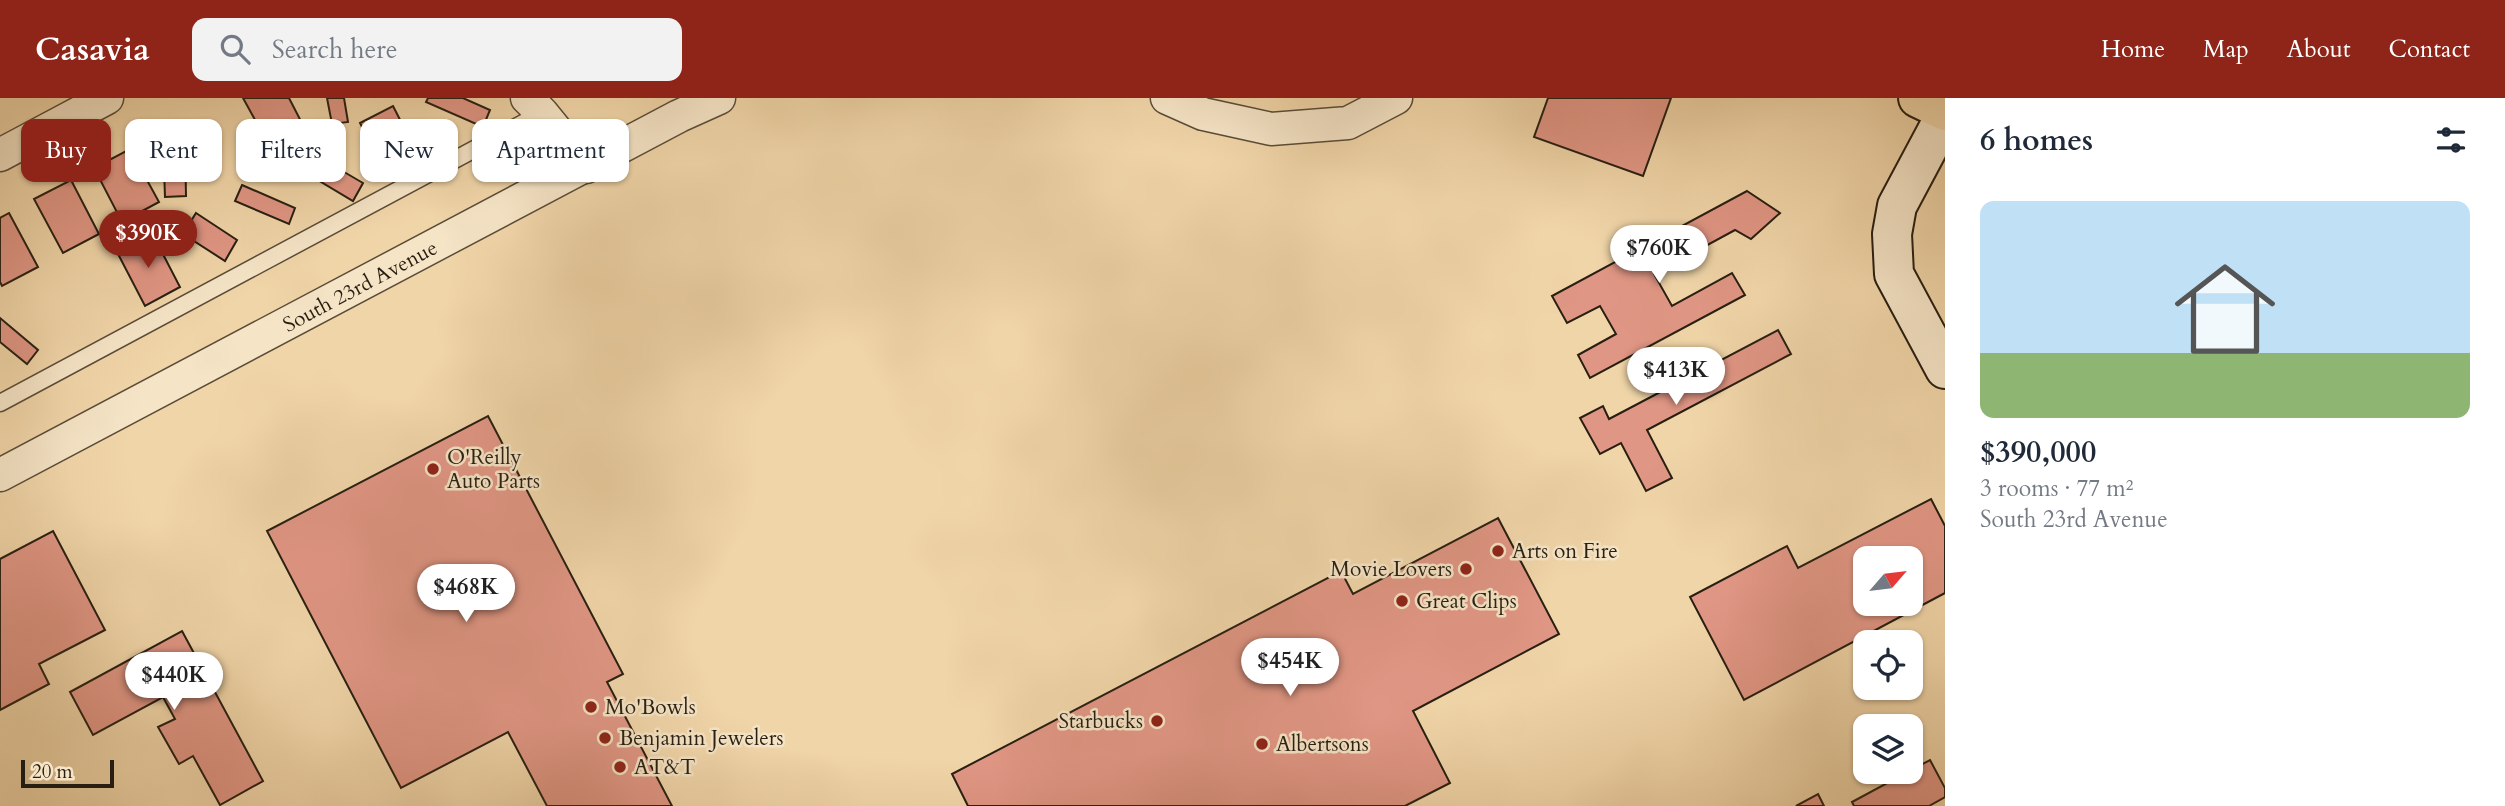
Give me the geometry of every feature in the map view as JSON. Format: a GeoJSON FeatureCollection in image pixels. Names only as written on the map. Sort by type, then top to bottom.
{"type":"FeatureCollection","features":[{"type":"Feature","properties":{"kind":"highway"},"geometry":{"type":"LineString","coordinates":[[1917,98],[1945,111]]}},
{"type":"Feature","properties":{"kind":"street"},"geometry":{"type":"LineString","coordinates":[[0,155],[107,98]]}},
{"type":"Feature","properties":{"kind":"street","name":"South 23rd Avenue"},"geometry":{"type":"LineString","coordinates":[[629,143],[719,98]]}},
{"type":"Feature","properties":{"kind":"street"},"geometry":{"type":"LineString","coordinates":[[1167,98],[1203,114],[1271,129],[1348,123],[1396,98]]}},
{"type":"Feature","properties":{"kind":"street"},"geometry":{"type":"LineString","coordinates":[[1945,116],[1897,206],[1892,234],[1894,274],[1945,369]]}},
{"type":"Feature","properties":{"kind":"street","name":"South 23rd Avenue"},"geometry":{"type":"LineString","coordinates":[[0,475],[557,182]]}},
{"type":"Feature","properties":{"kind":"lane"},"geometry":{"type":"LineString","coordinates":[[0,403],[535,106]]}},
{"type":"Feature","properties":{"kind":"building"},"geometry":{"type":"Polygon","coordinates":[[[243,98],[289,98],[300,119],[255,119],[243,98]]]}},
{"type":"Feature","properties":{"kind":"building"},"geometry":{"type":"Polygon","coordinates":[[[327,98],[344,98],[348,122],[346,119],[331,119],[327,98]]]}},
{"type":"Feature","properties":{"kind":"building"},"geometry":{"type":"Polygon","coordinates":[[[428,98],[463,98],[490,110],[486,119],[472,119],[472,122],[426,102],[428,98]]]}},
{"type":"Feature","properties":{"kind":"building"},"geometry":{"type":"Polygon","coordinates":[[[1548,98],[1671,98],[1643,176],[1534,137],[1548,98]]]}},
{"type":"Feature","properties":{"kind":"building"},"geometry":{"type":"Polygon","coordinates":[[[393,106],[400,119],[368,119],[393,106]]]}},
{"type":"Feature","properties":{"kind":"building"},"geometry":{"type":"Polygon","coordinates":[[[125,152],[125,182],[148,182],[159,202],[122,222],[101,182],[111,182],[111,159],[125,152]]]}},
{"type":"Feature","properties":{"kind":"building"},"geometry":{"type":"Polygon","coordinates":[[[346,173],[363,183],[353,201],[321,182],[346,182],[346,173]]]}},
{"type":"Feature","properties":{"kind":"building"},"geometry":{"type":"Polygon","coordinates":[[[72,182],[99,234],[63,253],[34,199],[72,182]]]}},
{"type":"Feature","properties":{"kind":"building"},"geometry":{"type":"Polygon","coordinates":[[[164,182],[186,182],[186,196],[165,197],[164,182]]]}},
{"type":"Feature","properties":{"kind":"building"},"geometry":{"type":"Polygon","coordinates":[[[242,185],[295,208],[289,224],[235,201],[242,185]]]}},
{"type":"Feature","properties":{"kind":"building"},"geometry":{"type":"Polygon","coordinates":[[[1747,191],[1780,213],[1751,239],[1735,230],[1654,274],[1672,306],[1732,273],[1745,295],[1590,378],[1578,355],[1616,334],[1600,306],[1567,323],[1552,296],[1747,191]]]}},
{"type":"Feature","properties":{"kind":"building"},"geometry":{"type":"Polygon","coordinates":[[[9,213],[38,267],[2,286],[0,218],[9,213]]]}},
{"type":"Feature","properties":{"kind":"building"},"geometry":{"type":"Polygon","coordinates":[[[196,213],[237,240],[225,261],[183,234],[196,213]]]}},
{"type":"Feature","properties":{"kind":"building"},"geometry":{"type":"Polygon","coordinates":[[[152,233],[180,287],[145,306],[117,252],[152,233]]]}},
{"type":"Feature","properties":{"kind":"building"},"geometry":{"type":"Polygon","coordinates":[[[0,318],[38,350],[27,364],[0,342],[0,318]]]}},
{"type":"Feature","properties":{"kind":"building"},"geometry":{"type":"Polygon","coordinates":[[[1778,330],[1791,354],[1647,430],[1672,478],[1646,491],[1621,443],[1600,454],[1580,418],[1603,406],[1609,419],[1778,330]]]}},
{"type":"Feature","properties":{"kind":"building"},"geometry":{"type":"Polygon","coordinates":[[[488,416],[623,674],[607,682],[672,806],[547,806],[508,732],[401,788],[267,531],[488,416]]]}},
{"type":"Feature","properties":{"kind":"building"},"geometry":{"type":"Polygon","coordinates":[[[1931,499],[1945,526],[1945,593],[1923,605],[1923,546],[1853,546],[1853,616],[1902,616],[1875,630],[1853,630],[1853,642],[1744,700],[1690,597],[1787,546],[1798,568],[1931,499]]]}},
{"type":"Feature","properties":{"kind":"building"},"geometry":{"type":"Polygon","coordinates":[[[1498,518],[1559,634],[1413,711],[1450,783],[1405,806],[968,806],[952,774],[1341,571],[1353,594],[1498,518]]]}},
{"type":"Feature","properties":{"kind":"building"},"geometry":{"type":"Polygon","coordinates":[[[53,531],[105,630],[39,664],[49,684],[0,710],[0,559],[53,531]]]}},
{"type":"Feature","properties":{"kind":"building"},"geometry":{"type":"Polygon","coordinates":[[[182,631],[263,781],[220,805],[193,756],[179,764],[158,727],[175,719],[163,697],[93,735],[70,692],[182,631]]]}},
{"type":"Feature","properties":{"kind":"building"},"geometry":{"type":"Polygon","coordinates":[[[1930,760],[1945,788],[1945,797],[1929,806],[1854,806],[1852,802],[1885,784],[1923,784],[1923,764],[1930,760]]]}},
{"type":"Feature","properties":{"kind":"building"},"geometry":{"type":"Polygon","coordinates":[[[1818,794],[1824,806],[1796,806],[1818,794]]]}},
{"type":"Feature","properties":{"kind":"place","name":"O'Reilly Auto Parts"},"geometry":{"type":"Point","coordinates":[433,469]}},
{"type":"Feature","properties":{"kind":"place","name":"Arts on Fire"},"geometry":{"type":"Point","coordinates":[1498,551]}},
{"type":"Feature","properties":{"kind":"place","name":"Movie Lovers"},"geometry":{"type":"Point","coordinates":[1466,569]}},
{"type":"Feature","properties":{"kind":"place","name":"Great Clips"},"geometry":{"type":"Point","coordinates":[1402,601]}},
{"type":"Feature","properties":{"kind":"place","name":"Mo'Bowls"},"geometry":{"type":"Point","coordinates":[591,707]}},
{"type":"Feature","properties":{"kind":"place","name":"Starbucks"},"geometry":{"type":"Point","coordinates":[1157,721]}},
{"type":"Feature","properties":{"kind":"place","name":"Benjamin Jewelers"},"geometry":{"type":"Point","coordinates":[605,738]}},
{"type":"Feature","properties":{"kind":"place","name":"Albertsons"},"geometry":{"type":"Point","coordinates":[1262,744]}},
{"type":"Feature","properties":{"kind":"place","name":"AT&T"},"geometry":{"type":"Point","coordinates":[620,767]}}]}
